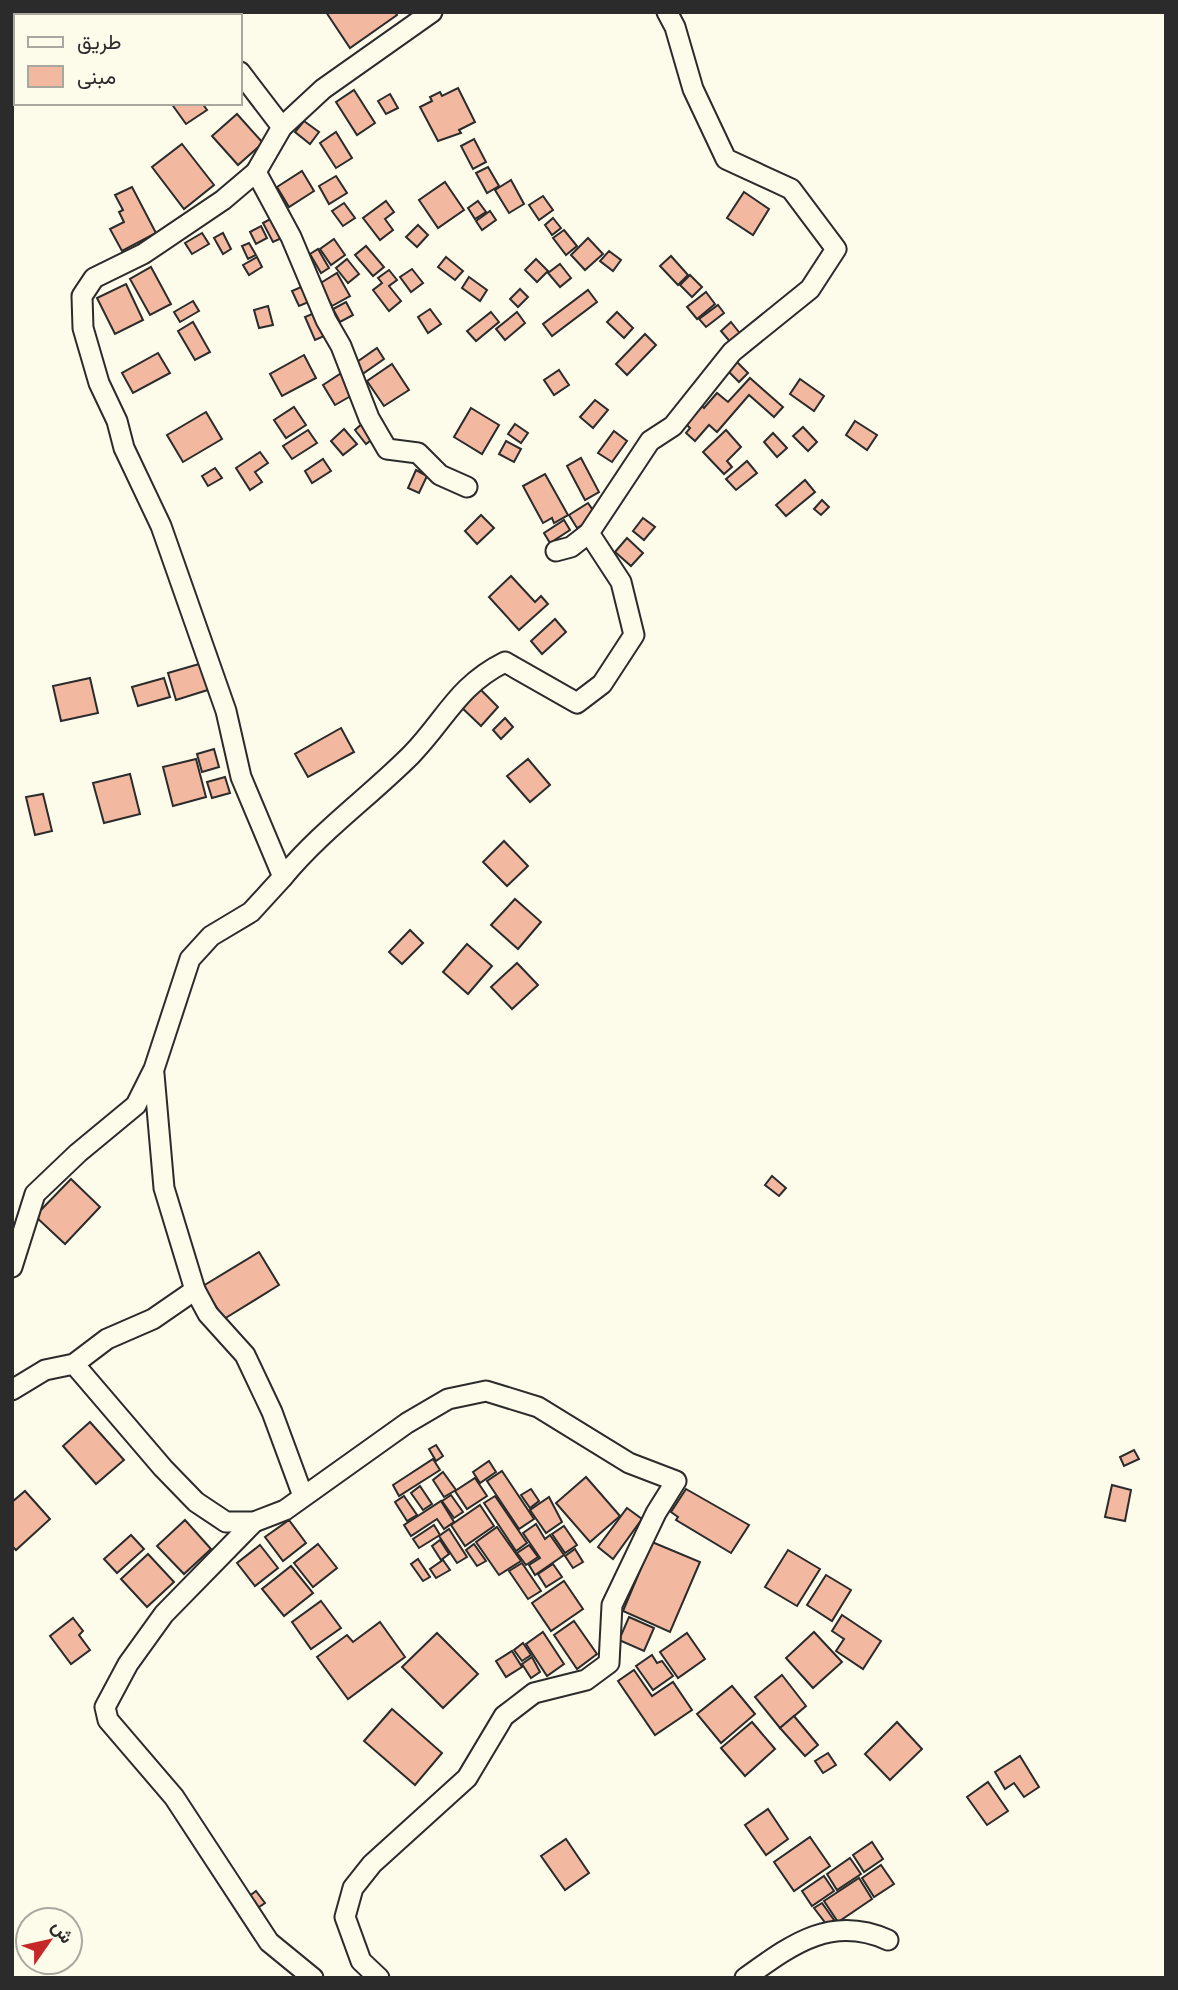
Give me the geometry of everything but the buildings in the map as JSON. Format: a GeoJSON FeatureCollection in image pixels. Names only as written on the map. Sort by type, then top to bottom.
{"type":"FeatureCollection","features":[{"type":"Feature","properties":{"kind":"street"},"geometry":{"type":"LineString","coordinates":[[283,877],[241,777],[226,711],[161,526],[124,448],[117,421],[99,383],[83,328],[82,296],[94,278],[143,254],[222,200],[256,172],[282,127],[323,89],[432,12]]}},
{"type":"Feature","properties":{"kind":"street"},"geometry":{"type":"LineString","coordinates":[[556,551],[571,547],[589,533],[650,442],[673,426],[732,352],[810,289],[836,249],[791,189],[726,159],[693,89],[675,27],[667,12]]}},
{"type":"Feature","properties":{"kind":"street"},"geometry":{"type":"LineString","coordinates":[[242,75],[282,127]]}},
{"type":"Feature","properties":{"kind":"street"},"geometry":{"type":"LineString","coordinates":[[256,172],[291,237],[326,320],[341,346],[369,418],[387,449],[418,453],[440,475],[467,487]]}},
{"type":"Feature","properties":{"kind":"street"},"geometry":{"type":"LineString","coordinates":[[12,1267],[36,1194],[78,1153],[136,1105],[154,1069],[190,959],[211,936],[251,912],[313,843],[412,754],[479,675],[505,662],[578,703],[602,684],[634,635],[621,582],[589,533]]}},
{"type":"Feature","properties":{"kind":"street"},"geometry":{"type":"LineString","coordinates":[[154,1069],[164,1188],[195,1290],[208,1314],[245,1355],[272,1412],[303,1496]]}},
{"type":"Feature","properties":{"kind":"street"},"geometry":{"type":"LineString","coordinates":[[12,1390],[45,1370],[74,1364],[107,1339],[153,1319],[195,1290]]}},
{"type":"Feature","properties":{"kind":"street"},"geometry":{"type":"LineString","coordinates":[[74,1364],[163,1468],[196,1502],[226,1522],[254,1522],[285,1510],[448,1399],[486,1391],[538,1407],[629,1463],[676,1481],[656,1513],[612,1605],[609,1663],[586,1680],[534,1693],[504,1716],[467,1777],[372,1864],[353,1888],[345,1917],[361,1961],[379,1978]]}},
{"type":"Feature","properties":{"kind":"street"},"geometry":{"type":"LineString","coordinates":[[254,1522],[164,1614],[128,1664],[105,1707],[108,1720],[174,1797],[269,1942],[313,1978]]}},
{"type":"Feature","properties":{"kind":"street"},"geometry":{"type":"LineString","coordinates":[[745,1978],[797,1941],[839,1930],[871,1933],[888,1940]]}}]}
